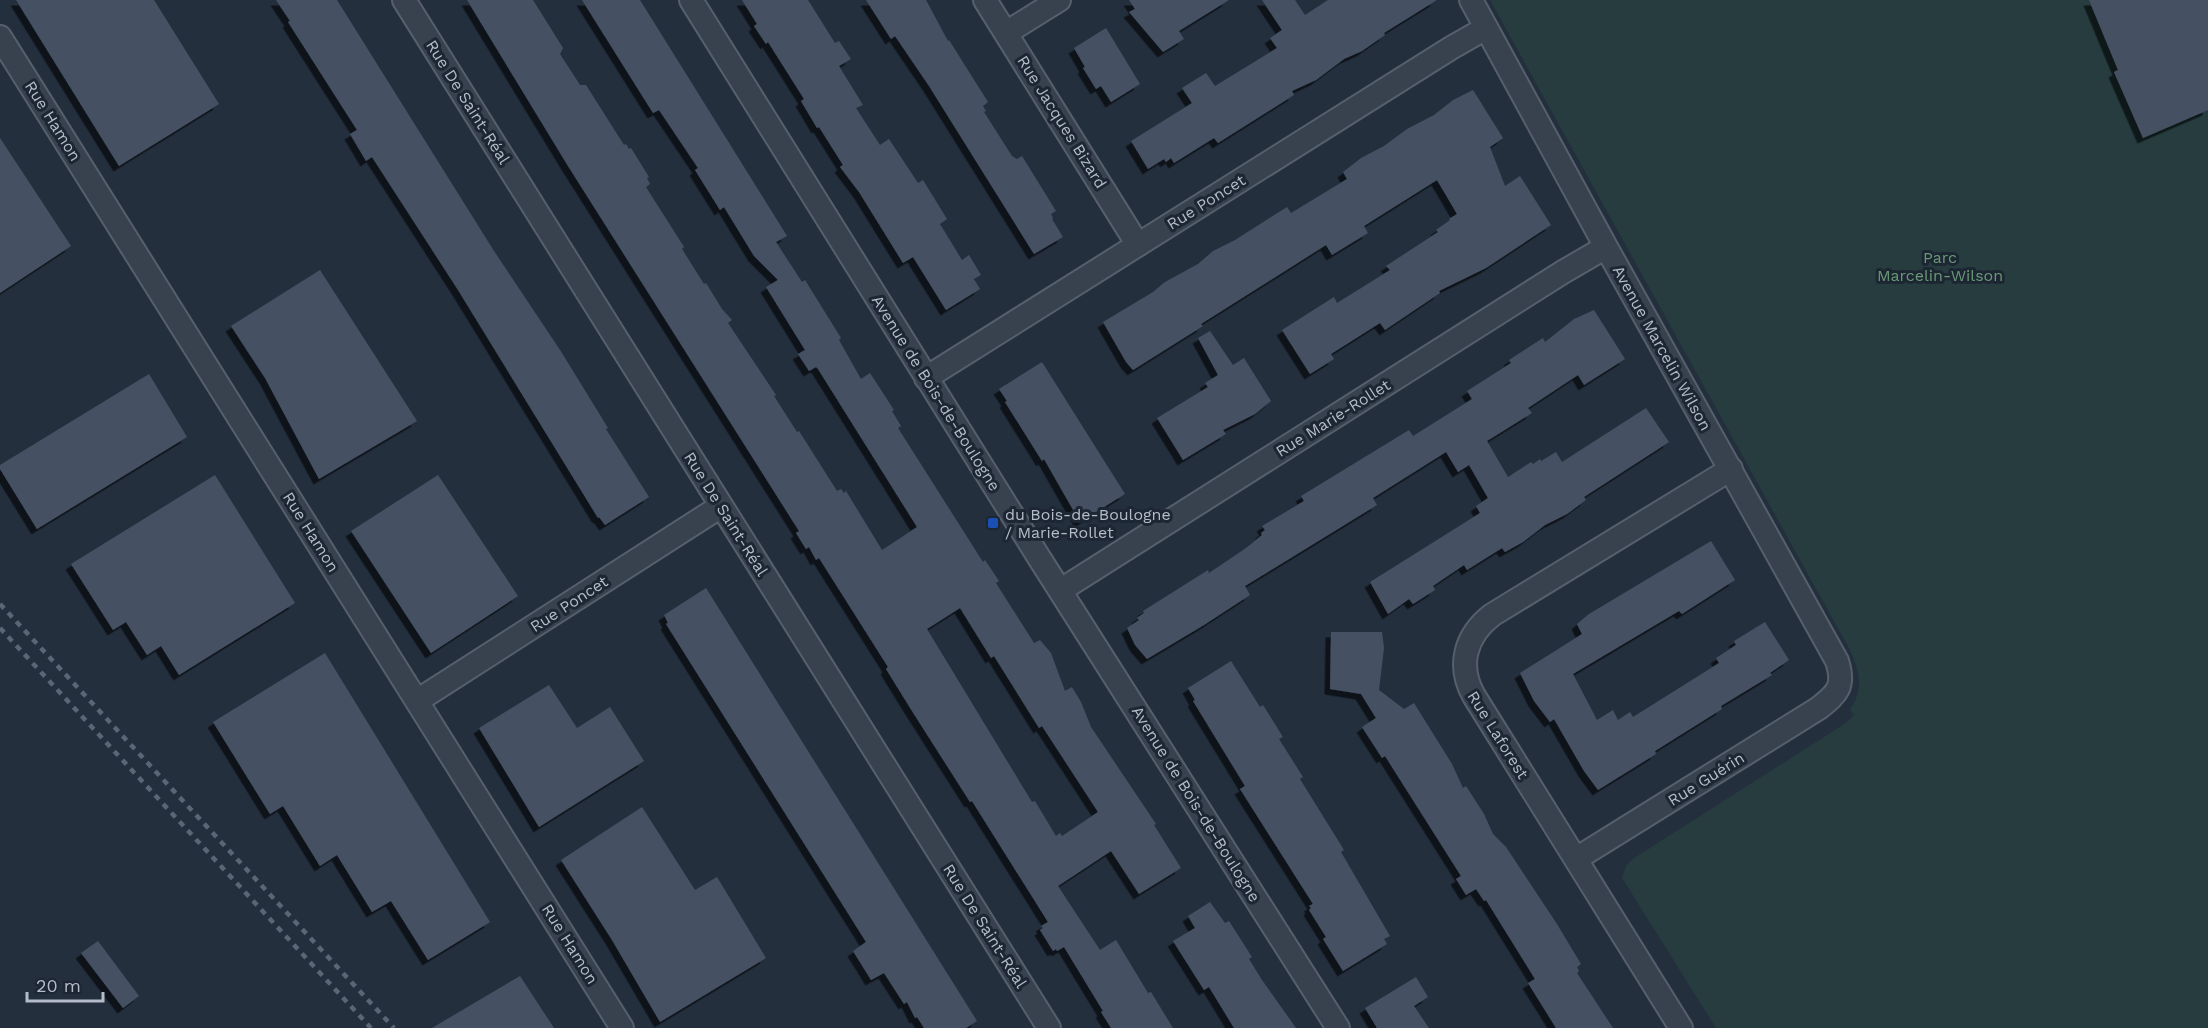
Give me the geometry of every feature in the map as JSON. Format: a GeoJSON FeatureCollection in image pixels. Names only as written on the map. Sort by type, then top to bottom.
{"type":"FeatureCollection","features":[{"type":"Feature","properties":{"kind":"street","name":"Rue De Saint-Réal"},"geometry":{"type":"LineString","coordinates":[[404,0],[1049,1028]]}},
{"type":"Feature","properties":{"kind":"street","name":"Avenue de Bois-de-Boulogne"},"geometry":{"type":"LineString","coordinates":[[691,0],[926,378],[1338,1028]]}},
{"type":"Feature","properties":{"kind":"street","name":"Rue Jacques Bizard"},"geometry":{"type":"LineString","coordinates":[[985,0],[1138,245]]}},
{"type":"Feature","properties":{"kind":"street"},"geometry":{"type":"LineString","coordinates":[[1006,33],[1059,0]]}},
{"type":"Feature","properties":{"kind":"street","name":"Avenue Marcelin Wilson"},"geometry":{"type":"LineString","coordinates":[[1471,0],[1837,661],[1841,681],[1834,697]]}},
{"type":"Feature","properties":{"kind":"street","name":"Rue Poncet"},"geometry":{"type":"LineString","coordinates":[[926,378],[1486,28]]}},
{"type":"Feature","properties":{"kind":"street","name":"Rue Hamon"},"geometry":{"type":"LineString","coordinates":[[0,37],[622,1028]]}},
{"type":"Feature","properties":{"kind":"street","name":"Rue Marie-Rollet"},"geometry":{"type":"LineString","coordinates":[[1060,590],[1606,247]]}},
{"type":"Feature","properties":{"kind":"street","name":"Rue Laforest"},"geometry":{"type":"LineString","coordinates":[[1681,1028],[1469,688],[1464,661],[1468,643],[1478,627],[1492,615],[1731,469]]}},
{"type":"Feature","properties":{"kind":"street","name":"Rue Poncet"},"geometry":{"type":"LineString","coordinates":[[417,701],[722,506]]}},
{"type":"Feature","properties":{"kind":"street","name":"Rue Guérin"},"geometry":{"type":"LineString","coordinates":[[1576,860],[1809,715],[1834,697]]}},
{"type":"Feature","properties":{"kind":"green space","name":"Parc Marcelin-Wilson"},"geometry":{"type":"Polygon","coordinates":[[[1490,0],[2208,0],[2208,1028],[1716,1028],[1622,878],[1626,866],[1631,860],[1846,723],[1854,715],[1850,710],[1859,687],[1858,673],[1850,650],[1490,0]]]}},
{"type":"Feature","properties":{"kind":"building"},"geometry":{"type":"Polygon","coordinates":[[[16,0],[154,0],[219,104],[119,166],[16,0]]]}},
{"type":"Feature","properties":{"kind":"building"},"geometry":{"type":"Polygon","coordinates":[[[276,0],[337,0],[494,251],[562,353],[649,497],[605,525],[598,518],[458,290],[372,157],[366,161],[350,134],[357,130],[276,0]]]}},
{"type":"Feature","properties":{"kind":"building"},"geometry":{"type":"Polygon","coordinates":[[[467,0],[533,0],[563,48],[560,54],[580,85],[586,85],[624,145],[631,148],[649,177],[647,178],[650,184],[646,187],[684,247],[682,249],[704,284],[706,283],[722,309],[732,320],[728,323],[776,395],[774,396],[837,491],[841,489],[844,493],[846,491],[882,550],[917,527],[818,369],[816,367],[809,371],[798,354],[805,350],[766,287],[778,280],[754,256],[724,207],[720,210],[695,170],[698,168],[659,110],[653,113],[582,0],[640,0],[787,236],[776,242],[802,282],[805,280],[841,338],[839,340],[861,379],[870,373],[894,410],[892,411],[901,426],[898,428],[983,562],[985,560],[999,581],[996,583],[1034,643],[1040,640],[1051,653],[1065,691],[1072,687],[1091,727],[1156,824],[1154,825],[1181,868],[1139,894],[1111,851],[1058,886],[1100,950],[1116,940],[1148,993],[1151,992],[1173,1028],[1111,1028],[1064,947],[1053,951],[1040,930],[1043,928],[1041,926],[1048,922],[912,711],[886,669],[888,667],[819,558],[816,560],[809,547],[806,549],[796,533],[799,531],[568,166],[467,0]],[[960,608],[927,629],[1032,802],[1035,801],[1056,836],[1060,833],[1062,836],[1098,812],[1042,726],[1039,728],[994,656],[991,658],[960,608]]]}},
{"type":"Feature","properties":{"kind":"building"},"geometry":{"type":"Polygon","coordinates":[[[742,0],[808,0],[835,43],[839,41],[851,59],[839,66],[863,105],[856,108],[880,145],[889,139],[918,183],[923,180],[947,219],[940,224],[962,260],[969,255],[981,275],[974,279],[980,289],[946,310],[913,257],[903,263],[859,192],[840,167],[843,165],[819,127],[817,128],[801,101],[804,99],[768,42],[766,44],[754,26],[757,24],[742,0]]]}},
{"type":"Feature","properties":{"kind":"building"},"geometry":{"type":"Polygon","coordinates":[[[866,0],[926,0],[948,41],[988,102],[983,106],[986,111],[984,112],[1012,156],[1017,159],[1022,156],[1056,211],[1051,214],[1052,219],[1063,237],[1034,254],[929,86],[895,36],[891,39],[866,0]]]}},
{"type":"Feature","properties":{"kind":"building"},"geometry":{"type":"Polygon","coordinates":[[[1129,0],[1229,0],[1179,31],[1184,39],[1163,52],[1129,12],[1135,9],[1129,0]]]}},
{"type":"Feature","properties":{"kind":"building"},"geometry":{"type":"Polygon","coordinates":[[[1262,0],[1295,0],[1305,15],[1328,0],[1437,0],[1384,33],[1385,35],[1362,51],[1344,59],[1316,80],[1292,91],[1294,95],[1218,143],[1214,138],[1174,163],[1171,158],[1166,162],[1164,159],[1148,169],[1131,141],[1192,103],[1182,88],[1206,73],[1215,86],[1277,48],[1270,38],[1282,30],[1262,0]]]}},
{"type":"Feature","properties":{"kind":"building"},"geometry":{"type":"Polygon","coordinates":[[[2089,0],[2208,0],[2208,110],[2143,138],[2114,72],[2118,70],[2089,0]]]}},
{"type":"Feature","properties":{"kind":"building"},"geometry":{"type":"Polygon","coordinates":[[[1106,28],[1140,84],[1111,102],[1101,86],[1096,89],[1074,48],[1106,28]]]}},
{"type":"Feature","properties":{"kind":"building"},"geometry":{"type":"Polygon","coordinates":[[[1473,90],[1503,138],[1490,147],[1505,186],[1520,176],[1551,225],[1486,268],[1439,291],[1440,293],[1385,330],[1380,323],[1331,354],[1334,359],[1310,374],[1282,330],[1334,297],[1337,303],[1390,270],[1386,266],[1438,232],[1436,230],[1457,214],[1437,180],[1364,226],[1368,233],[1332,255],[1326,245],[1133,370],[1126,362],[1103,322],[1153,292],[1165,282],[1198,264],[1213,251],[1287,207],[1291,213],[1347,179],[1343,172],[1361,158],[1434,115],[1453,100],[1473,90]]]}},
{"type":"Feature","properties":{"kind":"building"},"geometry":{"type":"Polygon","coordinates":[[[0,138],[71,246],[0,293],[0,138]]]}},
{"type":"Feature","properties":{"kind":"building"},"geometry":{"type":"Polygon","coordinates":[[[320,270],[417,421],[319,479],[265,378],[231,326],[320,270]]]}},
{"type":"Feature","properties":{"kind":"building"},"geometry":{"type":"Polygon","coordinates":[[[1594,310],[1625,359],[1584,385],[1578,375],[1528,408],[1532,413],[1487,441],[1508,477],[1531,462],[1533,464],[1540,459],[1541,461],[1556,452],[1562,462],[1646,408],[1669,442],[1584,497],[1586,500],[1567,514],[1545,525],[1523,542],[1505,552],[1502,548],[1467,570],[1464,565],[1433,586],[1435,590],[1413,604],[1409,599],[1388,614],[1370,582],[1480,513],[1476,506],[1488,498],[1469,465],[1458,472],[1446,452],[1373,498],[1377,505],[1245,586],[1250,595],[1204,625],[1147,659],[1135,645],[1127,628],[1139,620],[1137,618],[1144,613],[1143,611],[1208,570],[1209,573],[1246,548],[1262,535],[1261,533],[1265,530],[1262,526],[1304,501],[1301,496],[1409,430],[1413,436],[1472,399],[1467,391],[1511,363],[1509,360],[1543,338],[1545,342],[1574,319],[1594,310]]]}},
{"type":"Feature","properties":{"kind":"building"},"geometry":{"type":"Polygon","coordinates":[[[1210,331],[1233,365],[1244,358],[1271,401],[1255,414],[1223,430],[1226,434],[1183,460],[1157,418],[1208,387],[1205,383],[1218,375],[1198,338],[1210,331]]]}},
{"type":"Feature","properties":{"kind":"building"},"geometry":{"type":"Polygon","coordinates":[[[1042,362],[1125,494],[1080,522],[1044,459],[1042,461],[999,389],[1042,362]]]}},
{"type":"Feature","properties":{"kind":"building"},"geometry":{"type":"Polygon","coordinates":[[[149,374],[187,437],[37,529],[0,469],[0,465],[149,374]]]}},
{"type":"Feature","properties":{"kind":"building"},"geometry":{"type":"Polygon","coordinates":[[[215,475],[295,603],[179,675],[161,646],[147,655],[126,622],[113,630],[71,564],[215,475]]]}},
{"type":"Feature","properties":{"kind":"building"},"geometry":{"type":"Polygon","coordinates":[[[438,475],[518,596],[431,653],[351,531],[438,475]]]}},
{"type":"Feature","properties":{"kind":"building"},"geometry":{"type":"Polygon","coordinates":[[[1711,541],[1735,580],[1682,614],[1679,611],[1573,674],[1597,720],[1613,710],[1618,720],[1630,712],[1633,717],[1719,663],[1716,658],[1736,645],[1734,641],[1765,622],[1789,660],[1770,673],[1772,675],[1721,706],[1722,709],[1655,751],[1656,754],[1598,790],[1584,771],[1554,719],[1550,722],[1534,701],[1520,673],[1582,634],[1577,624],[1589,614],[1711,541]]]}},
{"type":"Feature","properties":{"kind":"building"},"geometry":{"type":"Polygon","coordinates":[[[706,588],[977,1021],[966,1028],[924,1028],[917,1017],[915,1018],[907,1002],[904,1004],[884,973],[871,980],[853,951],[866,942],[666,624],[668,623],[664,615],[706,588]]]}},
{"type":"Feature","properties":{"kind":"building"},"geometry":{"type":"Polygon","coordinates":[[[1331,632],[1382,632],[1384,648],[1379,690],[1404,709],[1414,703],[1452,764],[1463,788],[1466,786],[1484,814],[1493,834],[1506,847],[1557,924],[1581,964],[1577,967],[1579,971],[1577,973],[1613,1028],[1556,1028],[1528,983],[1535,979],[1486,900],[1484,901],[1476,889],[1466,895],[1456,879],[1461,876],[1385,756],[1382,758],[1362,727],[1376,718],[1361,694],[1330,689],[1331,632]]]}},
{"type":"Feature","properties":{"kind":"building"},"geometry":{"type":"Polygon","coordinates":[[[325,653],[490,922],[428,960],[391,901],[372,912],[337,855],[320,866],[283,806],[270,814],[213,722],[325,653]]]}},
{"type":"Feature","properties":{"kind":"building"},"geometry":{"type":"Polygon","coordinates":[[[1231,661],[1260,707],[1263,705],[1283,737],[1279,739],[1303,777],[1300,779],[1344,850],[1341,852],[1390,936],[1384,939],[1387,944],[1343,971],[1323,939],[1326,937],[1309,910],[1311,908],[1309,906],[1313,904],[1240,789],[1245,786],[1193,701],[1195,700],[1188,688],[1231,661]]]}},
{"type":"Feature","properties":{"kind":"building"},"geometry":{"type":"Polygon","coordinates":[[[549,685],[577,728],[610,707],[644,761],[539,827],[479,728],[549,685]]]}},
{"type":"Feature","properties":{"kind":"building"},"geometry":{"type":"Polygon","coordinates":[[[642,807],[695,890],[717,877],[766,958],[660,1022],[612,940],[561,860],[642,807]]]}},
{"type":"Feature","properties":{"kind":"building"},"geometry":{"type":"Polygon","coordinates":[[[1210,902],[1225,923],[1229,921],[1252,957],[1249,959],[1262,980],[1296,1028],[1234,1028],[1209,987],[1204,990],[1173,941],[1195,928],[1188,916],[1210,902]]]}},
{"type":"Feature","properties":{"kind":"building"},"geometry":{"type":"Polygon","coordinates":[[[98,941],[139,996],[123,1008],[81,953],[98,941]]]}},
{"type":"Feature","properties":{"kind":"building"},"geometry":{"type":"Polygon","coordinates":[[[520,976],[554,1028],[432,1028],[520,976]]]}},
{"type":"Feature","properties":{"kind":"building"},"geometry":{"type":"Polygon","coordinates":[[[1416,977],[1428,997],[1414,1006],[1429,1028],[1377,1028],[1365,1008],[1416,977]]]}},
{"type":"Feature","properties":{"kind":"railway"},"geometry":{"type":"LineString","coordinates":[[0,604],[394,1028]]}},
{"type":"Feature","properties":{"kind":"railway"},"geometry":{"type":"LineString","coordinates":[[0,628],[371,1028]]}},
{"type":"Feature","properties":{"kind":"place","name":"du Bois-de-Boulogne / Marie-Rollet"},"geometry":{"type":"Point","coordinates":[993,523]}}]}
